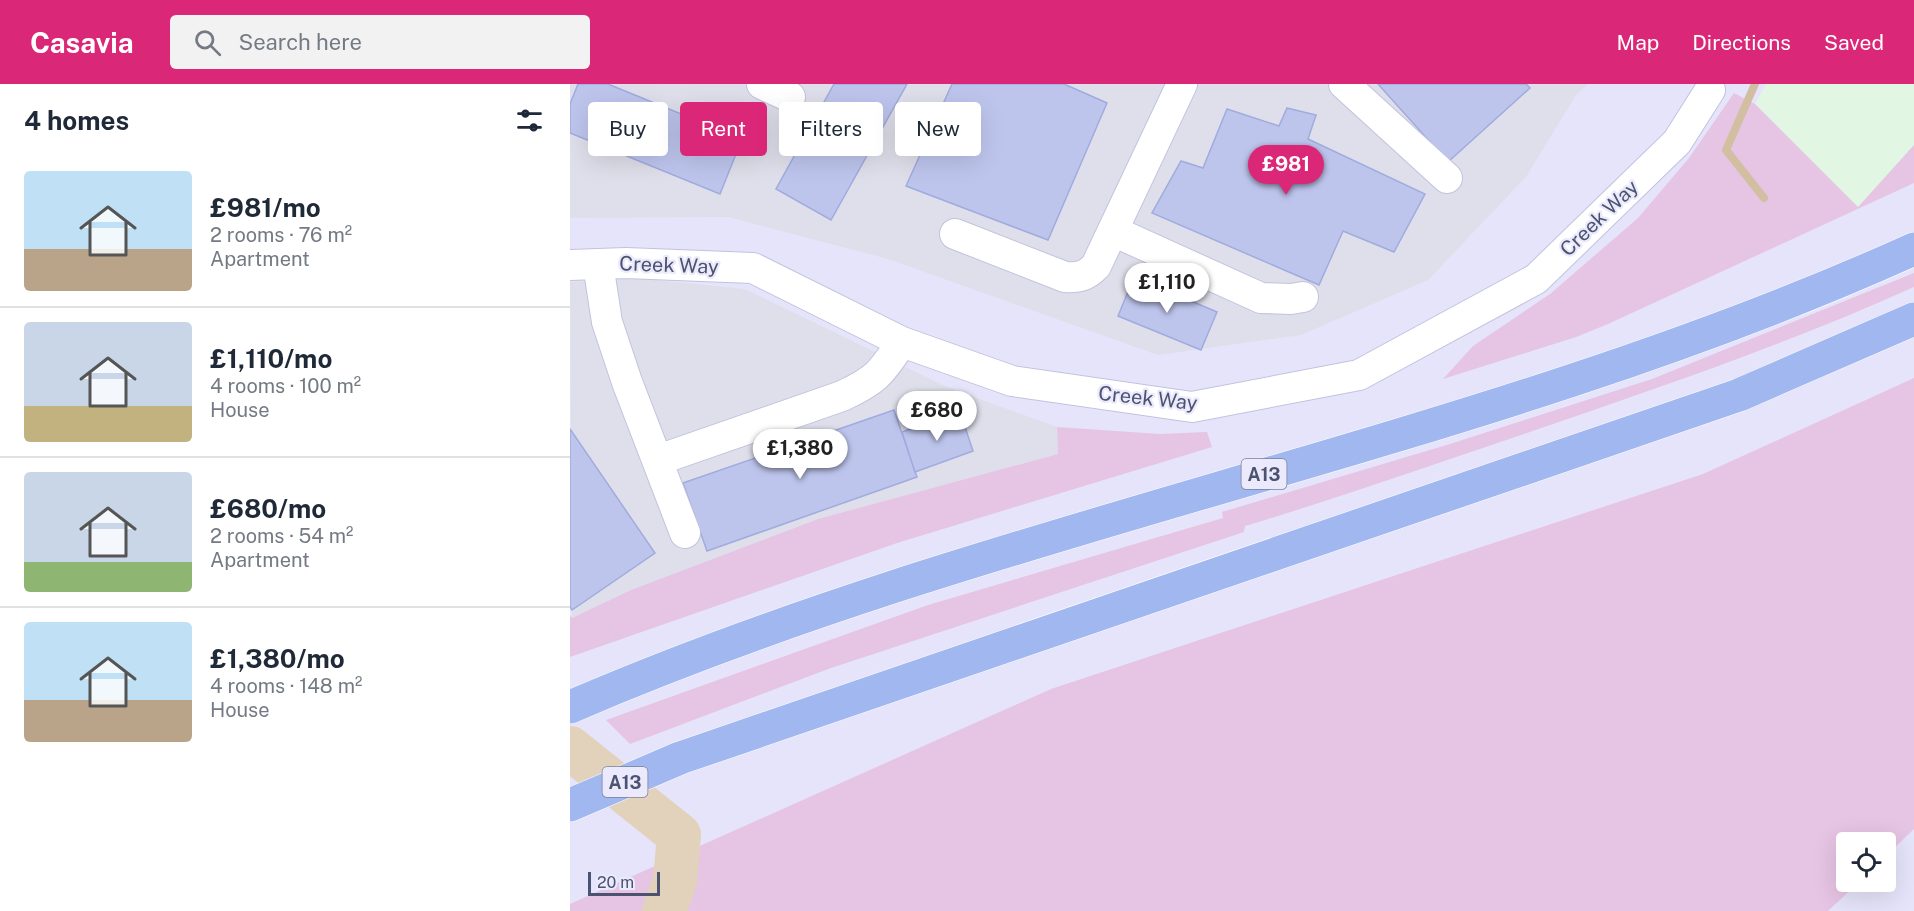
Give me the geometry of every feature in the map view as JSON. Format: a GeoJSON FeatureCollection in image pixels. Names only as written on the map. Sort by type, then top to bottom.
{"type":"FeatureCollection","features":[{"type":"Feature","properties":{"kind":"highway","name":"A13"},"geometry":{"type":"LineString","coordinates":[[570,707],[753,634],[895,586],[1460,418],[1587,377],[1806,296],[1914,249]]}},
{"type":"Feature","properties":{"kind":"highway","name":"A13"},"geometry":{"type":"LineString","coordinates":[[570,806],[680,759],[1739,395],[1914,319]]}},
{"type":"Feature","properties":{"kind":"street"},"geometry":{"type":"LineString","coordinates":[[762,84],[790,97]]}},
{"type":"Feature","properties":{"kind":"street"},"geometry":{"type":"LineString","coordinates":[[955,234],[1035,267],[1077,278],[1096,266],[1182,84]]}},
{"type":"Feature","properties":{"kind":"street"},"geometry":{"type":"LineString","coordinates":[[1344,84],[1447,178]]}},
{"type":"Feature","properties":{"kind":"street","name":"Creek Way"},"geometry":{"type":"LineString","coordinates":[[584,264],[753,268],[902,342],[1012,381],[1192,407],[1359,375],[1536,279],[1677,142],[1703,86]]}},
{"type":"Feature","properties":{"kind":"street"},"geometry":{"type":"LineString","coordinates":[[1111,237],[1261,298],[1303,297]]}},
{"type":"Feature","properties":{"kind":"street"},"geometry":{"type":"LineString","coordinates":[[584,264],[685,533]]}},
{"type":"Feature","properties":{"kind":"street"},"geometry":{"type":"LineString","coordinates":[[658,460],[842,396],[869,384],[880,375],[902,342]]}},
{"type":"Feature","properties":{"kind":"shaded area"},"geometry":{"type":"Polygon","coordinates":[[[570,84],[1588,84],[1576,95],[1526,177],[1428,280],[1301,335],[1158,355],[888,259],[728,217],[570,218],[570,84]]]}},
{"type":"Feature","properties":{"kind":"shaded area"},"geometry":{"type":"Polygon","coordinates":[[[1766,84],[1914,84],[1914,145],[1858,208],[1755,104],[1766,84]]]}},
{"type":"Feature","properties":{"kind":"shaded area"},"geometry":{"type":"Polygon","coordinates":[[[1734,93],[1755,104],[1858,207],[1914,145],[1914,183],[1608,324],[1576,337],[1443,379],[1473,346],[1550,294],[1638,218],[1689,158],[1734,93]]]}},
{"type":"Feature","properties":{"kind":"shaded area"},"geometry":{"type":"Polygon","coordinates":[[[1914,273],[1914,287],[1818,328],[1721,365],[1385,481],[1245,526],[1244,532],[831,668],[630,744],[606,720],[928,605],[1223,518],[1222,512],[1450,444],[1652,379],[1914,273]]]}},
{"type":"Feature","properties":{"kind":"shaded area"},"geometry":{"type":"Polygon","coordinates":[[[636,278],[745,289],[949,388],[1057,427],[1058,454],[818,519],[631,590],[572,618],[570,282],[636,278]]]}},
{"type":"Feature","properties":{"kind":"shaded area"},"geometry":{"type":"Polygon","coordinates":[[[1914,378],[1914,829],[1896,846],[1896,832],[1836,832],[1836,892],[1848,892],[1828,911],[570,911],[570,904],[1051,689],[1703,474],[1914,378]]]}},
{"type":"Feature","properties":{"kind":"shaded area"},"geometry":{"type":"Polygon","coordinates":[[[1057,427],[1160,434],[1207,432],[1212,447],[897,543],[570,657],[570,615],[572,618],[631,590],[818,519],[1058,454],[1057,427]]]}},
{"type":"Feature","properties":{"kind":"building"},"geometry":{"type":"Polygon","coordinates":[[[578,84],[608,84],[652,102],[588,102],[588,140],[570,133],[570,104],[578,84]]]}},
{"type":"Feature","properties":{"kind":"building"},"geometry":{"type":"Polygon","coordinates":[[[834,84],[907,84],[883,127],[883,102],[824,102],[834,84]]]}},
{"type":"Feature","properties":{"kind":"building"},"geometry":{"type":"Polygon","coordinates":[[[952,84],[1064,84],[1107,103],[1048,240],[906,186],[920,156],[981,156],[981,102],[944,102],[952,84]]]}},
{"type":"Feature","properties":{"kind":"building"},"geometry":{"type":"Polygon","coordinates":[[[1378,84],[1526,84],[1530,88],[1448,162],[1378,84]]]}},
{"type":"Feature","properties":{"kind":"building"},"geometry":{"type":"Polygon","coordinates":[[[1287,108],[1316,115],[1308,139],[1425,194],[1394,252],[1343,231],[1319,285],[1152,213],[1181,161],[1203,168],[1227,109],[1279,126],[1287,108]]]}},
{"type":"Feature","properties":{"kind":"building"},"geometry":{"type":"Polygon","coordinates":[[[668,109],[680,114],[680,156],[735,156],[720,194],[627,156],[668,156],[668,109]]]}},
{"type":"Feature","properties":{"kind":"building"},"geometry":{"type":"Polygon","coordinates":[[[794,156],[867,156],[831,220],[776,189],[794,156]]]}},
{"type":"Feature","properties":{"kind":"building"},"geometry":{"type":"Polygon","coordinates":[[[1134,277],[1217,312],[1201,350],[1118,316],[1134,277]]]}},
{"type":"Feature","properties":{"kind":"building"},"geometry":{"type":"Polygon","coordinates":[[[894,410],[917,477],[707,551],[683,483],[894,410]]]}},
{"type":"Feature","properties":{"kind":"building"},"geometry":{"type":"Polygon","coordinates":[[[960,412],[973,451],[915,472],[902,432],[960,412]]]}},
{"type":"Feature","properties":{"kind":"building"},"geometry":{"type":"Polygon","coordinates":[[[570,429],[655,553],[572,610],[570,607],[570,429]]]}},
{"type":"Feature","properties":{"kind":"waterway"},"geometry":{"type":"LineString","coordinates":[[1755,84],[1726,150],[1764,198]]}},
{"type":"Feature","properties":{"kind":"waterway"},"geometry":{"type":"LineString","coordinates":[[570,748],[679,835],[675,881],[664,911]]}}]}
